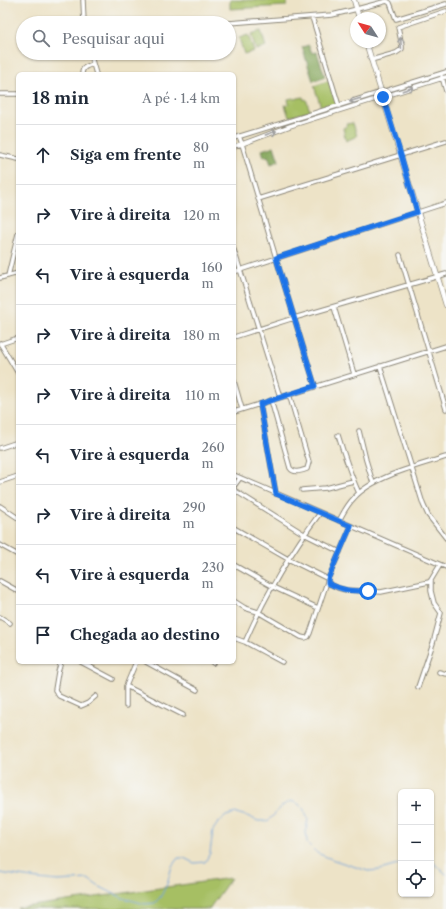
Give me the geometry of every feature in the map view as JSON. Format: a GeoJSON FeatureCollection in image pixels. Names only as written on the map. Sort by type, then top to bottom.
{"type":"FeatureCollection","features":[{"type":"Feature","properties":{"kind":"main road"},"geometry":{"type":"LineString","coordinates":[[354,0],[357,10]]}},
{"type":"Feature","properties":{"kind":"main road"},"geometry":{"type":"LineString","coordinates":[[368,48],[446,305]]}},
{"type":"Feature","properties":{"kind":"street"},"geometry":{"type":"LineString","coordinates":[[82,0],[83,16]]}},
{"type":"Feature","properties":{"kind":"street"},"geometry":{"type":"LineString","coordinates":[[236,23],[332,15],[357,10],[388,1],[396,19],[402,50],[371,60]]}},
{"type":"Feature","properties":{"kind":"street"},"geometry":{"type":"LineString","coordinates":[[396,19],[446,4]]}},
{"type":"Feature","properties":{"kind":"street"},"geometry":{"type":"LineString","coordinates":[[398,27],[446,11]]}},
{"type":"Feature","properties":{"kind":"street"},"geometry":{"type":"LineString","coordinates":[[312,17],[341,111]]}},
{"type":"Feature","properties":{"kind":"street"},"geometry":{"type":"LineString","coordinates":[[401,18],[404,25]]}},
{"type":"Feature","properties":{"kind":"street"},"geometry":{"type":"LineString","coordinates":[[92,60],[95,72]]}},
{"type":"Feature","properties":{"kind":"street"},"geometry":{"type":"LineString","coordinates":[[82,72],[84,68],[93,64]]}},
{"type":"Feature","properties":{"kind":"street"},"geometry":{"type":"LineString","coordinates":[[236,137],[446,72]]}},
{"type":"Feature","properties":{"kind":"street"},"geometry":{"type":"LineString","coordinates":[[441,73],[444,78],[446,91]]}},
{"type":"Feature","properties":{"kind":"street"},"geometry":{"type":"LineString","coordinates":[[236,146],[290,126],[444,78]]}},
{"type":"Feature","properties":{"kind":"street"},"geometry":{"type":"LineString","coordinates":[[0,94],[16,94]]}},
{"type":"Feature","properties":{"kind":"street"},"geometry":{"type":"LineString","coordinates":[[239,136],[315,386]]}},
{"type":"Feature","properties":{"kind":"street"},"geometry":{"type":"LineString","coordinates":[[258,199],[446,141]]}},
{"type":"Feature","properties":{"kind":"street"},"geometry":{"type":"LineString","coordinates":[[0,155],[16,159]]}},
{"type":"Feature","properties":{"kind":"street"},"geometry":{"type":"LineString","coordinates":[[236,271],[446,203]]}},
{"type":"Feature","properties":{"kind":"street"},"geometry":{"type":"LineString","coordinates":[[8,276],[16,242]]}},
{"type":"Feature","properties":{"kind":"street"},"geometry":{"type":"LineString","coordinates":[[400,255],[446,409]]}},
{"type":"Feature","properties":{"kind":"street"},"geometry":{"type":"LineString","coordinates":[[236,257],[280,397]]}},
{"type":"Feature","properties":{"kind":"street"},"geometry":{"type":"LineString","coordinates":[[0,278],[16,273]]}},
{"type":"Feature","properties":{"kind":"street"},"geometry":{"type":"LineString","coordinates":[[236,336],[446,274]]}},
{"type":"Feature","properties":{"kind":"street"},"geometry":{"type":"LineString","coordinates":[[334,307],[354,374]]}},
{"type":"Feature","properties":{"kind":"street"},"geometry":{"type":"LineString","coordinates":[[16,339],[0,344],[16,370]]}},
{"type":"Feature","properties":{"kind":"street"},"geometry":{"type":"LineString","coordinates":[[236,411],[446,346]]}},
{"type":"Feature","properties":{"kind":"street"},"geometry":{"type":"LineString","coordinates":[[380,366],[423,504],[428,515],[446,538]]}},
{"type":"Feature","properties":{"kind":"street"},"geometry":{"type":"LineString","coordinates":[[236,388],[242,409]]}},
{"type":"Feature","properties":{"kind":"street"},"geometry":{"type":"LineString","coordinates":[[271,400],[290,468],[295,472],[307,469],[309,462],[289,394]]}},
{"type":"Feature","properties":{"kind":"street"},"geometry":{"type":"LineString","coordinates":[[260,404],[276,494]]}},
{"type":"Feature","properties":{"kind":"street"},"geometry":{"type":"LineString","coordinates":[[359,431],[366,460],[374,483]]}},
{"type":"Feature","properties":{"kind":"street"},"geometry":{"type":"LineString","coordinates":[[338,434],[344,457],[359,493]]}},
{"type":"Feature","properties":{"kind":"street"},"geometry":{"type":"LineString","coordinates":[[0,448],[16,443]]}},
{"type":"Feature","properties":{"kind":"street"},"geometry":{"type":"LineString","coordinates":[[339,521],[346,507],[354,497],[374,483],[412,467],[446,457]]}},
{"type":"Feature","properties":{"kind":"street"},"geometry":{"type":"LineString","coordinates":[[236,476],[446,567]]}},
{"type":"Feature","properties":{"kind":"street"},"geometry":{"type":"LineString","coordinates":[[0,482],[16,477]]}},
{"type":"Feature","properties":{"kind":"street"},"geometry":{"type":"LineString","coordinates":[[236,483],[240,478]]}},
{"type":"Feature","properties":{"kind":"street"},"geometry":{"type":"LineString","coordinates":[[302,490],[326,488],[353,481]]}},
{"type":"Feature","properties":{"kind":"street"},"geometry":{"type":"LineString","coordinates":[[236,491],[304,534],[340,552]]}},
{"type":"Feature","properties":{"kind":"street"},"geometry":{"type":"LineString","coordinates":[[0,506],[16,517]]}},
{"type":"Feature","properties":{"kind":"street"},"geometry":{"type":"LineString","coordinates":[[245,642],[258,612],[288,559],[320,513]]}},
{"type":"Feature","properties":{"kind":"street"},"geometry":{"type":"LineString","coordinates":[[236,602],[245,608],[258,612],[305,638],[308,637],[328,581],[351,526]]}},
{"type":"Feature","properties":{"kind":"street"},"geometry":{"type":"LineString","coordinates":[[236,529],[338,588],[346,590],[381,592],[428,582],[431,580]]}},
{"type":"Feature","properties":{"kind":"street"},"geometry":{"type":"LineString","coordinates":[[0,545],[16,554]]}},
{"type":"Feature","properties":{"kind":"street"},"geometry":{"type":"LineString","coordinates":[[418,687],[434,643],[441,613],[434,603],[431,591],[431,580],[440,565]]}},
{"type":"Feature","properties":{"kind":"street"},"geometry":{"type":"LineString","coordinates":[[236,567],[273,587],[318,608]]}},
{"type":"Feature","properties":{"kind":"street"},"geometry":{"type":"LineString","coordinates":[[0,581],[16,590]]}},
{"type":"Feature","properties":{"kind":"street"},"geometry":{"type":"LineString","coordinates":[[0,617],[10,623]]}},
{"type":"Feature","properties":{"kind":"street"},"geometry":{"type":"LineString","coordinates":[[236,639],[282,662]]}},
{"type":"Feature","properties":{"kind":"street"},"geometry":{"type":"LineString","coordinates":[[60,664],[55,690],[59,696],[81,706],[88,704],[96,696]]}},
{"type":"Feature","properties":{"kind":"street"},"geometry":{"type":"LineString","coordinates":[[85,664],[114,679]]}},
{"type":"Feature","properties":{"kind":"street"},"geometry":{"type":"LineString","coordinates":[[126,706],[126,686],[135,664]]}},
{"type":"Feature","properties":{"kind":"street"},"geometry":{"type":"LineString","coordinates":[[150,664],[197,690]]}},
{"type":"Feature","properties":{"kind":"street"},"geometry":{"type":"LineString","coordinates":[[438,672],[446,674]]}},
{"type":"Feature","properties":{"kind":"street"},"geometry":{"type":"LineString","coordinates":[[126,686],[183,715]]}},
{"type":"Feature","properties":{"kind":"green space"},"geometry":{"type":"Polygon","coordinates":[[[230,0],[287,0],[287,6],[230,9],[230,0]]]}},
{"type":"Feature","properties":{"kind":"green space"},"geometry":{"type":"Polygon","coordinates":[[[261,31],[266,47],[256,50],[251,34],[261,31]]]}},
{"type":"Feature","properties":{"kind":"green space"},"geometry":{"type":"Polygon","coordinates":[[[248,35],[254,51],[244,54],[239,38],[248,35]]]}},
{"type":"Feature","properties":{"kind":"green space"},"geometry":{"type":"Polygon","coordinates":[[[309,45],[312,53],[317,52],[325,77],[313,81],[302,47],[309,45]]]}},
{"type":"Feature","properties":{"kind":"green space"},"geometry":{"type":"Polygon","coordinates":[[[330,80],[338,105],[322,110],[314,86],[330,80]]]}},
{"type":"Feature","properties":{"kind":"green space"},"geometry":{"type":"Polygon","coordinates":[[[303,97],[304,100],[306,99],[310,111],[289,117],[285,105],[289,104],[288,99],[303,97]]]}},
{"type":"Feature","properties":{"kind":"green space"},"geometry":{"type":"Polygon","coordinates":[[[353,123],[357,136],[346,141],[343,128],[347,126],[347,124],[353,123]]]}},
{"type":"Feature","properties":{"kind":"green space"},"geometry":{"type":"Polygon","coordinates":[[[274,146],[279,161],[271,164],[268,156],[264,157],[262,150],[274,146]]]}},
{"type":"Feature","properties":{"kind":"green space"},"geometry":{"type":"Polygon","coordinates":[[[231,878],[209,909],[17,908],[231,878]]]}},
{"type":"Feature","properties":{"kind":"waterway"},"geometry":{"type":"LineString","coordinates":[[0,873],[58,881],[88,879],[98,886],[123,898],[145,904],[155,903],[161,896],[167,884],[172,866],[178,858],[184,858],[194,863],[205,862],[210,853],[213,830],[226,816],[236,813],[258,821],[268,821],[282,806],[291,801],[297,803],[303,808],[308,819],[306,830],[307,843],[317,853],[368,871],[380,870],[398,865]]}},
{"type":"Feature","properties":{"kind":"waterway"},"geometry":{"type":"LineString","coordinates":[[434,863],[446,874]]}},
{"type":"Feature","properties":{"kind":"route"},"geometry":{"type":"LineString","coordinates":[[368,591],[346,590],[328,583],[328,579],[351,526],[276,494],[260,404],[315,386],[276,258],[417,212],[383,97]]}}]}
